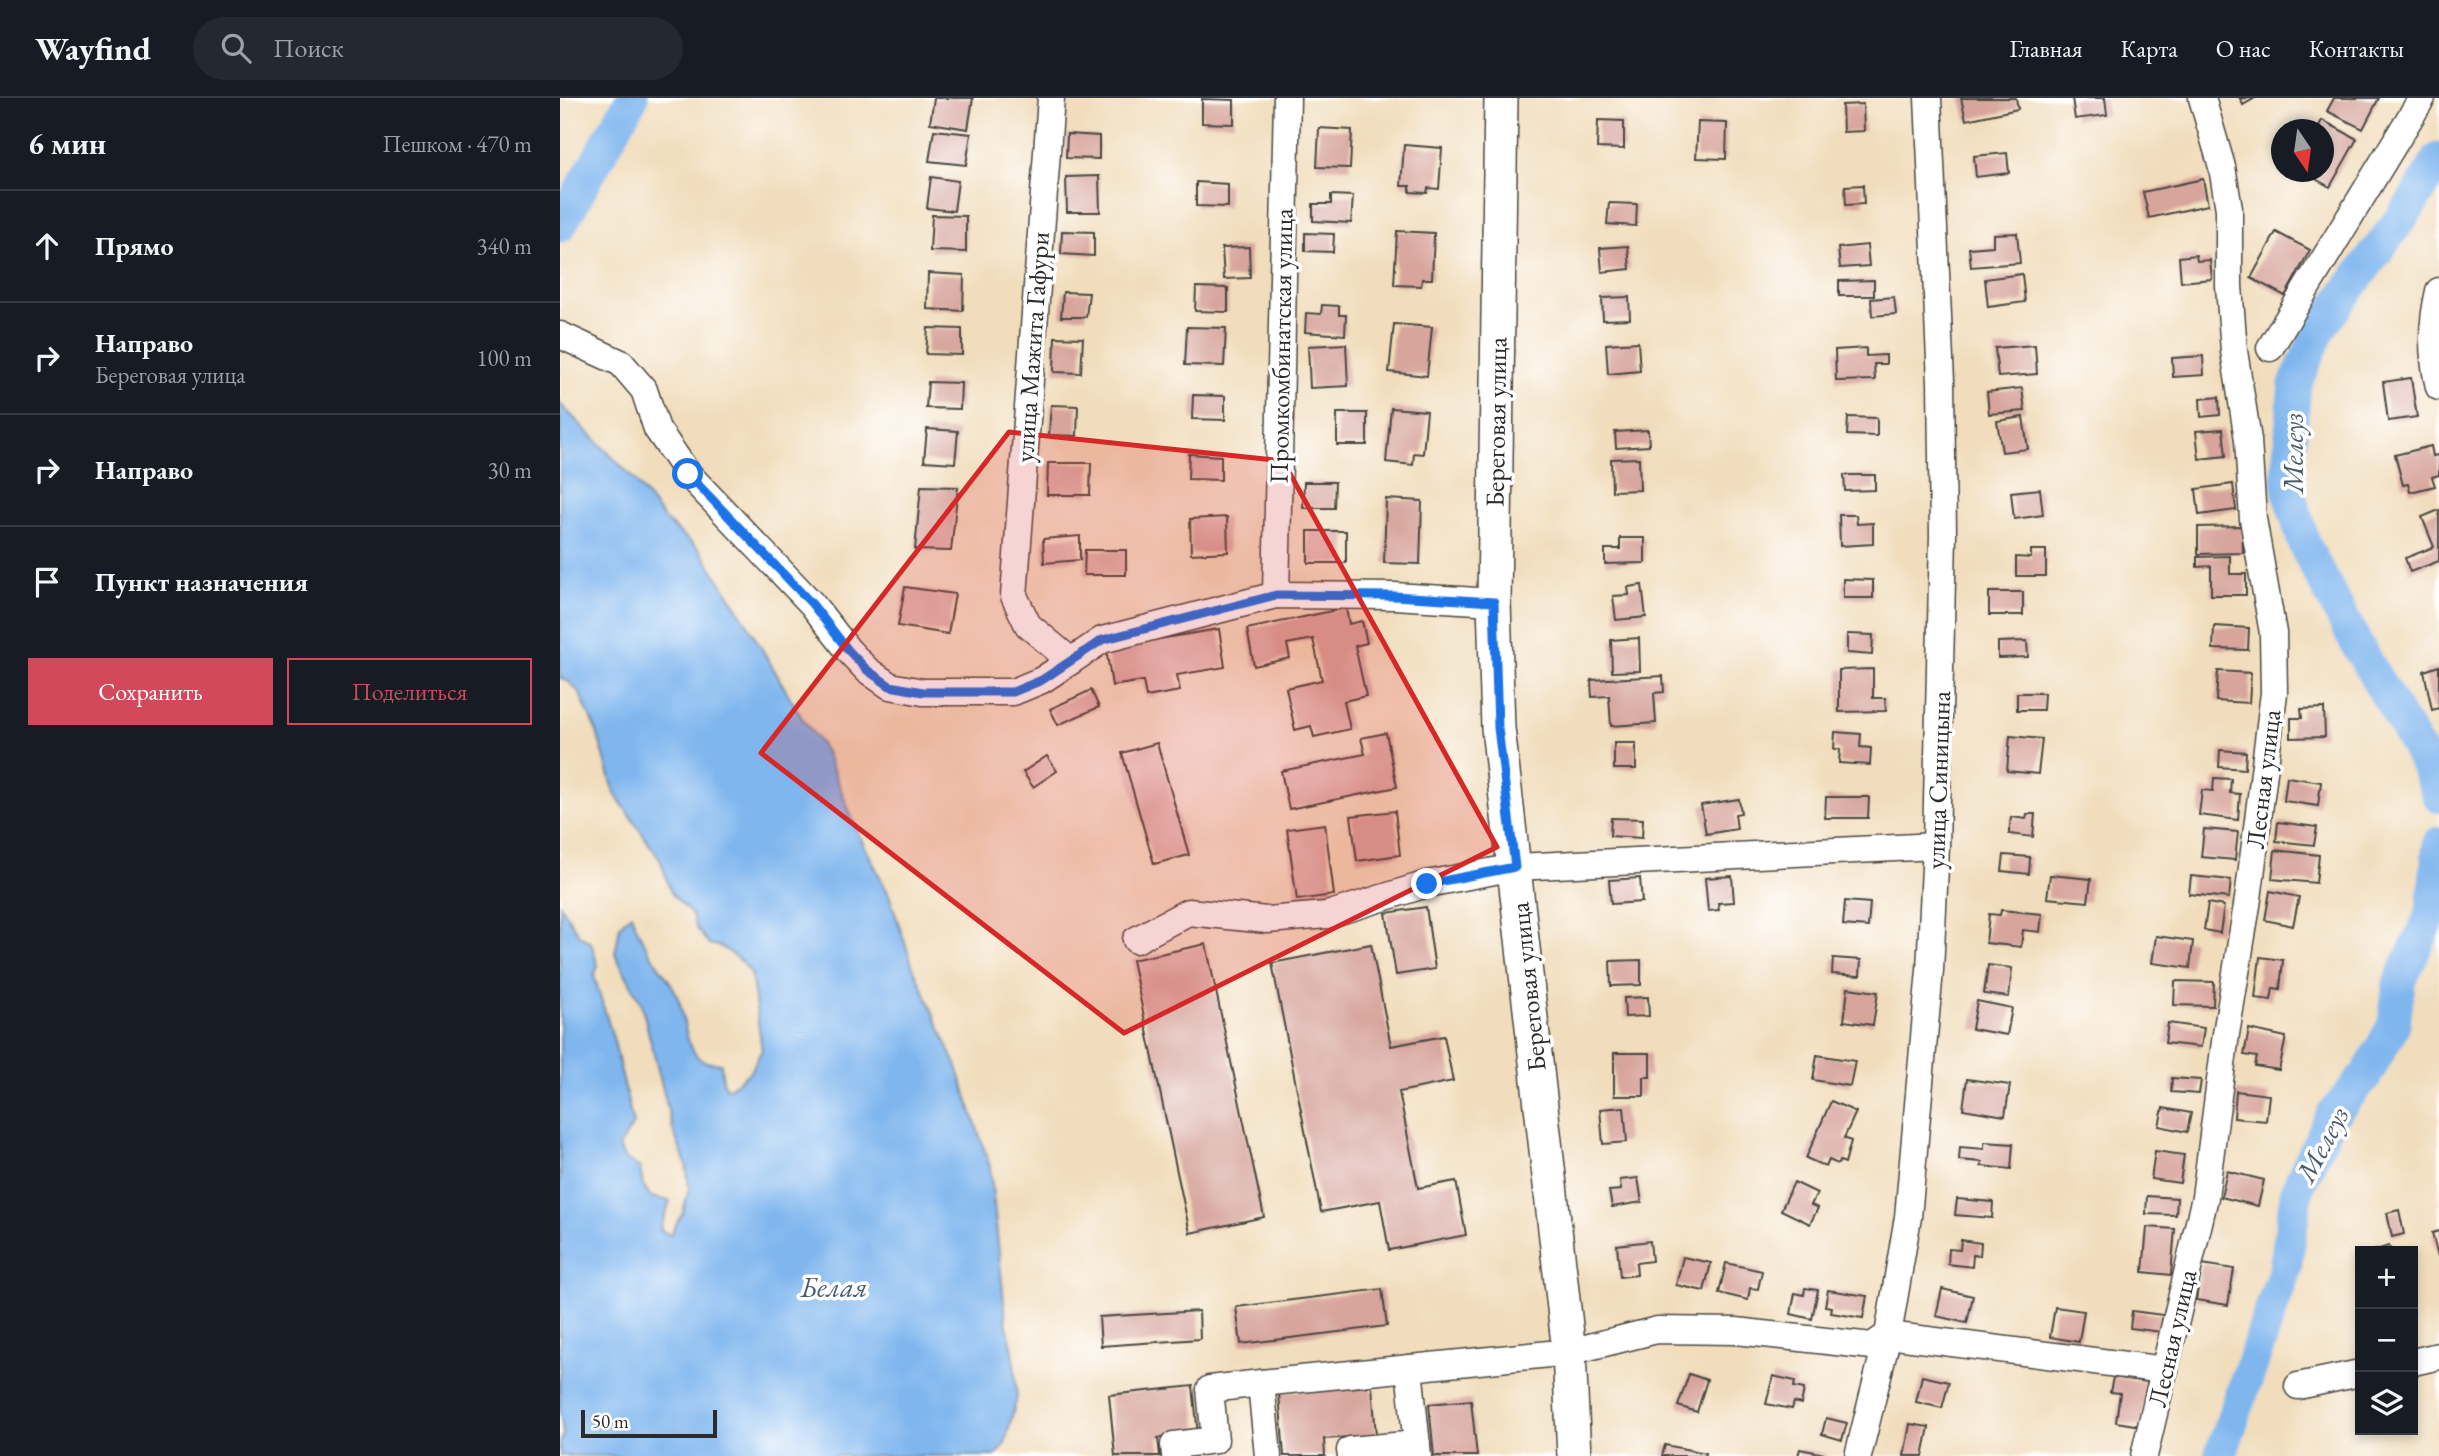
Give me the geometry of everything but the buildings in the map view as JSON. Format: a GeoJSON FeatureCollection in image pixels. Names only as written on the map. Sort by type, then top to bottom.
{"type":"FeatureCollection","features":[{"type":"Feature","properties":{"kind":"main road","name":"Береговая улица"},"geometry":{"type":"LineString","coordinates":[[1501,98],[1494,602],[1498,728],[1569,1352],[1574,1456]]}},
{"type":"Feature","properties":{"kind":"street","name":"улица Мажита Гафури"},"geometry":{"type":"LineString","coordinates":[[1051,98],[1014,596],[1028,625],[1071,662]]}},
{"type":"Feature","properties":{"kind":"street"},"geometry":{"type":"LineString","coordinates":[[1277,98],[1289,98]]}},
{"type":"Feature","properties":{"kind":"street","name":"Промкомбинатская улица"},"geometry":{"type":"LineString","coordinates":[[1276,595],[1289,98]]}},
{"type":"Feature","properties":{"kind":"street","name":"улица Синицына"},"geometry":{"type":"LineString","coordinates":[[1858,1456],[1888,1335],[1908,1217],[1930,970],[1936,846],[1943,535],[1941,382],[1928,98]]}},
{"type":"Feature","properties":{"kind":"street","name":"Лесная улица"},"geometry":{"type":"LineString","coordinates":[[2144,1456],[2205,1197],[2274,693],[2273,633],[2253,519],[2248,440],[2233,338],[2229,286],[2229,209],[2222,167],[2202,98]]}},
{"type":"Feature","properties":{"kind":"street"},"geometry":{"type":"LineString","coordinates":[[2270,348],[2422,98]]}},
{"type":"Feature","properties":{"kind":"street"},"geometry":{"type":"LineString","coordinates":[[2439,291],[2434,313],[2432,360],[2439,387]]}},
{"type":"Feature","properties":{"kind":"street"},"geometry":{"type":"LineString","coordinates":[[560,335],[621,363],[644,390],[657,429],[688,474],[812,604],[867,670],[890,686],[923,692],[1013,692],[1042,680],[1102,640],[1276,595],[1394,596],[1494,602]]}},
{"type":"Feature","properties":{"kind":"street"},"geometry":{"type":"LineString","coordinates":[[1136,940],[1188,912],[1267,920],[1327,915],[1427,884],[1515,867],[1936,846]]}},
{"type":"Feature","properties":{"kind":"street"},"geometry":{"type":"LineString","coordinates":[[1175,1456],[1174,1444],[1215,1440],[1210,1389],[1569,1352],[1657,1330],[1736,1331],[1872,1346],[1888,1335],[2165,1370]]}},
{"type":"Feature","properties":{"kind":"street"},"geometry":{"type":"LineString","coordinates":[[2418,1361],[2439,1356]]}},
{"type":"Feature","properties":{"kind":"street"},"geometry":{"type":"LineString","coordinates":[[1351,1456],[1350,1450],[1417,1450],[1409,1367]]}},
{"type":"Feature","properties":{"kind":"street"},"geometry":{"type":"LineString","coordinates":[[2298,1386],[2355,1374]]}},
{"type":"Feature","properties":{"kind":"street"},"geometry":{"type":"LineString","coordinates":[[1261,1383],[1268,1456]]}},
{"type":"Feature","properties":{"kind":"highlighted area"},"geometry":{"type":"Polygon","coordinates":[[[1009,432],[1283,461],[1497,847],[1124,1033],[761,753],[1009,432]]]}},
{"type":"Feature","properties":{"kind":"water","name":"Белая"},"geometry":{"type":"Polygon","coordinates":[[[560,404],[632,477],[665,520],[700,550],[745,620],[802,718],[825,750],[859,835],[889,895],[913,967],[957,1067],[990,1167],[1017,1397],[1005,1443],[995,1456],[560,1456],[563,1435],[560,1410],[560,905],[579,935],[591,943],[598,966],[594,976],[614,1041],[633,1124],[619,1147],[624,1158],[640,1168],[643,1185],[651,1197],[670,1201],[660,1230],[670,1235],[683,1212],[689,1188],[686,1164],[674,1133],[641,1003],[615,954],[620,925],[631,914],[653,958],[675,991],[691,1047],[702,1061],[721,1063],[723,1082],[728,1089],[750,1072],[762,1050],[751,973],[740,960],[722,947],[709,944],[696,928],[692,915],[671,893],[661,861],[615,794],[597,732],[579,692],[568,681],[560,678],[560,404]]]}},
{"type":"Feature","properties":{"kind":"waterway"},"geometry":{"type":"LineString","coordinates":[[560,226],[632,98]]}},
{"type":"Feature","properties":{"kind":"waterway","name":"Мелеуз"},"geometry":{"type":"LineString","coordinates":[[2439,159],[2410,206],[2321,327],[2295,384],[2288,467],[2289,493],[2305,546],[2357,645],[2423,758],[2439,796]]}},
{"type":"Feature","properties":{"kind":"waterway","name":"Мелеуз"},"geometry":{"type":"LineString","coordinates":[[2220,1456],[2285,1269],[2297,1189],[2332,1115],[2367,1074],[2394,1024],[2399,983],[2432,913],[2439,843]]}},
{"type":"Feature","properties":{"kind":"route"},"geometry":{"type":"LineString","coordinates":[[688,474],[812,604],[867,670],[890,686],[923,692],[1013,692],[1042,680],[1102,640],[1276,595],[1394,596],[1494,602],[1498,728],[1515,867],[1427,884]]}}]}
